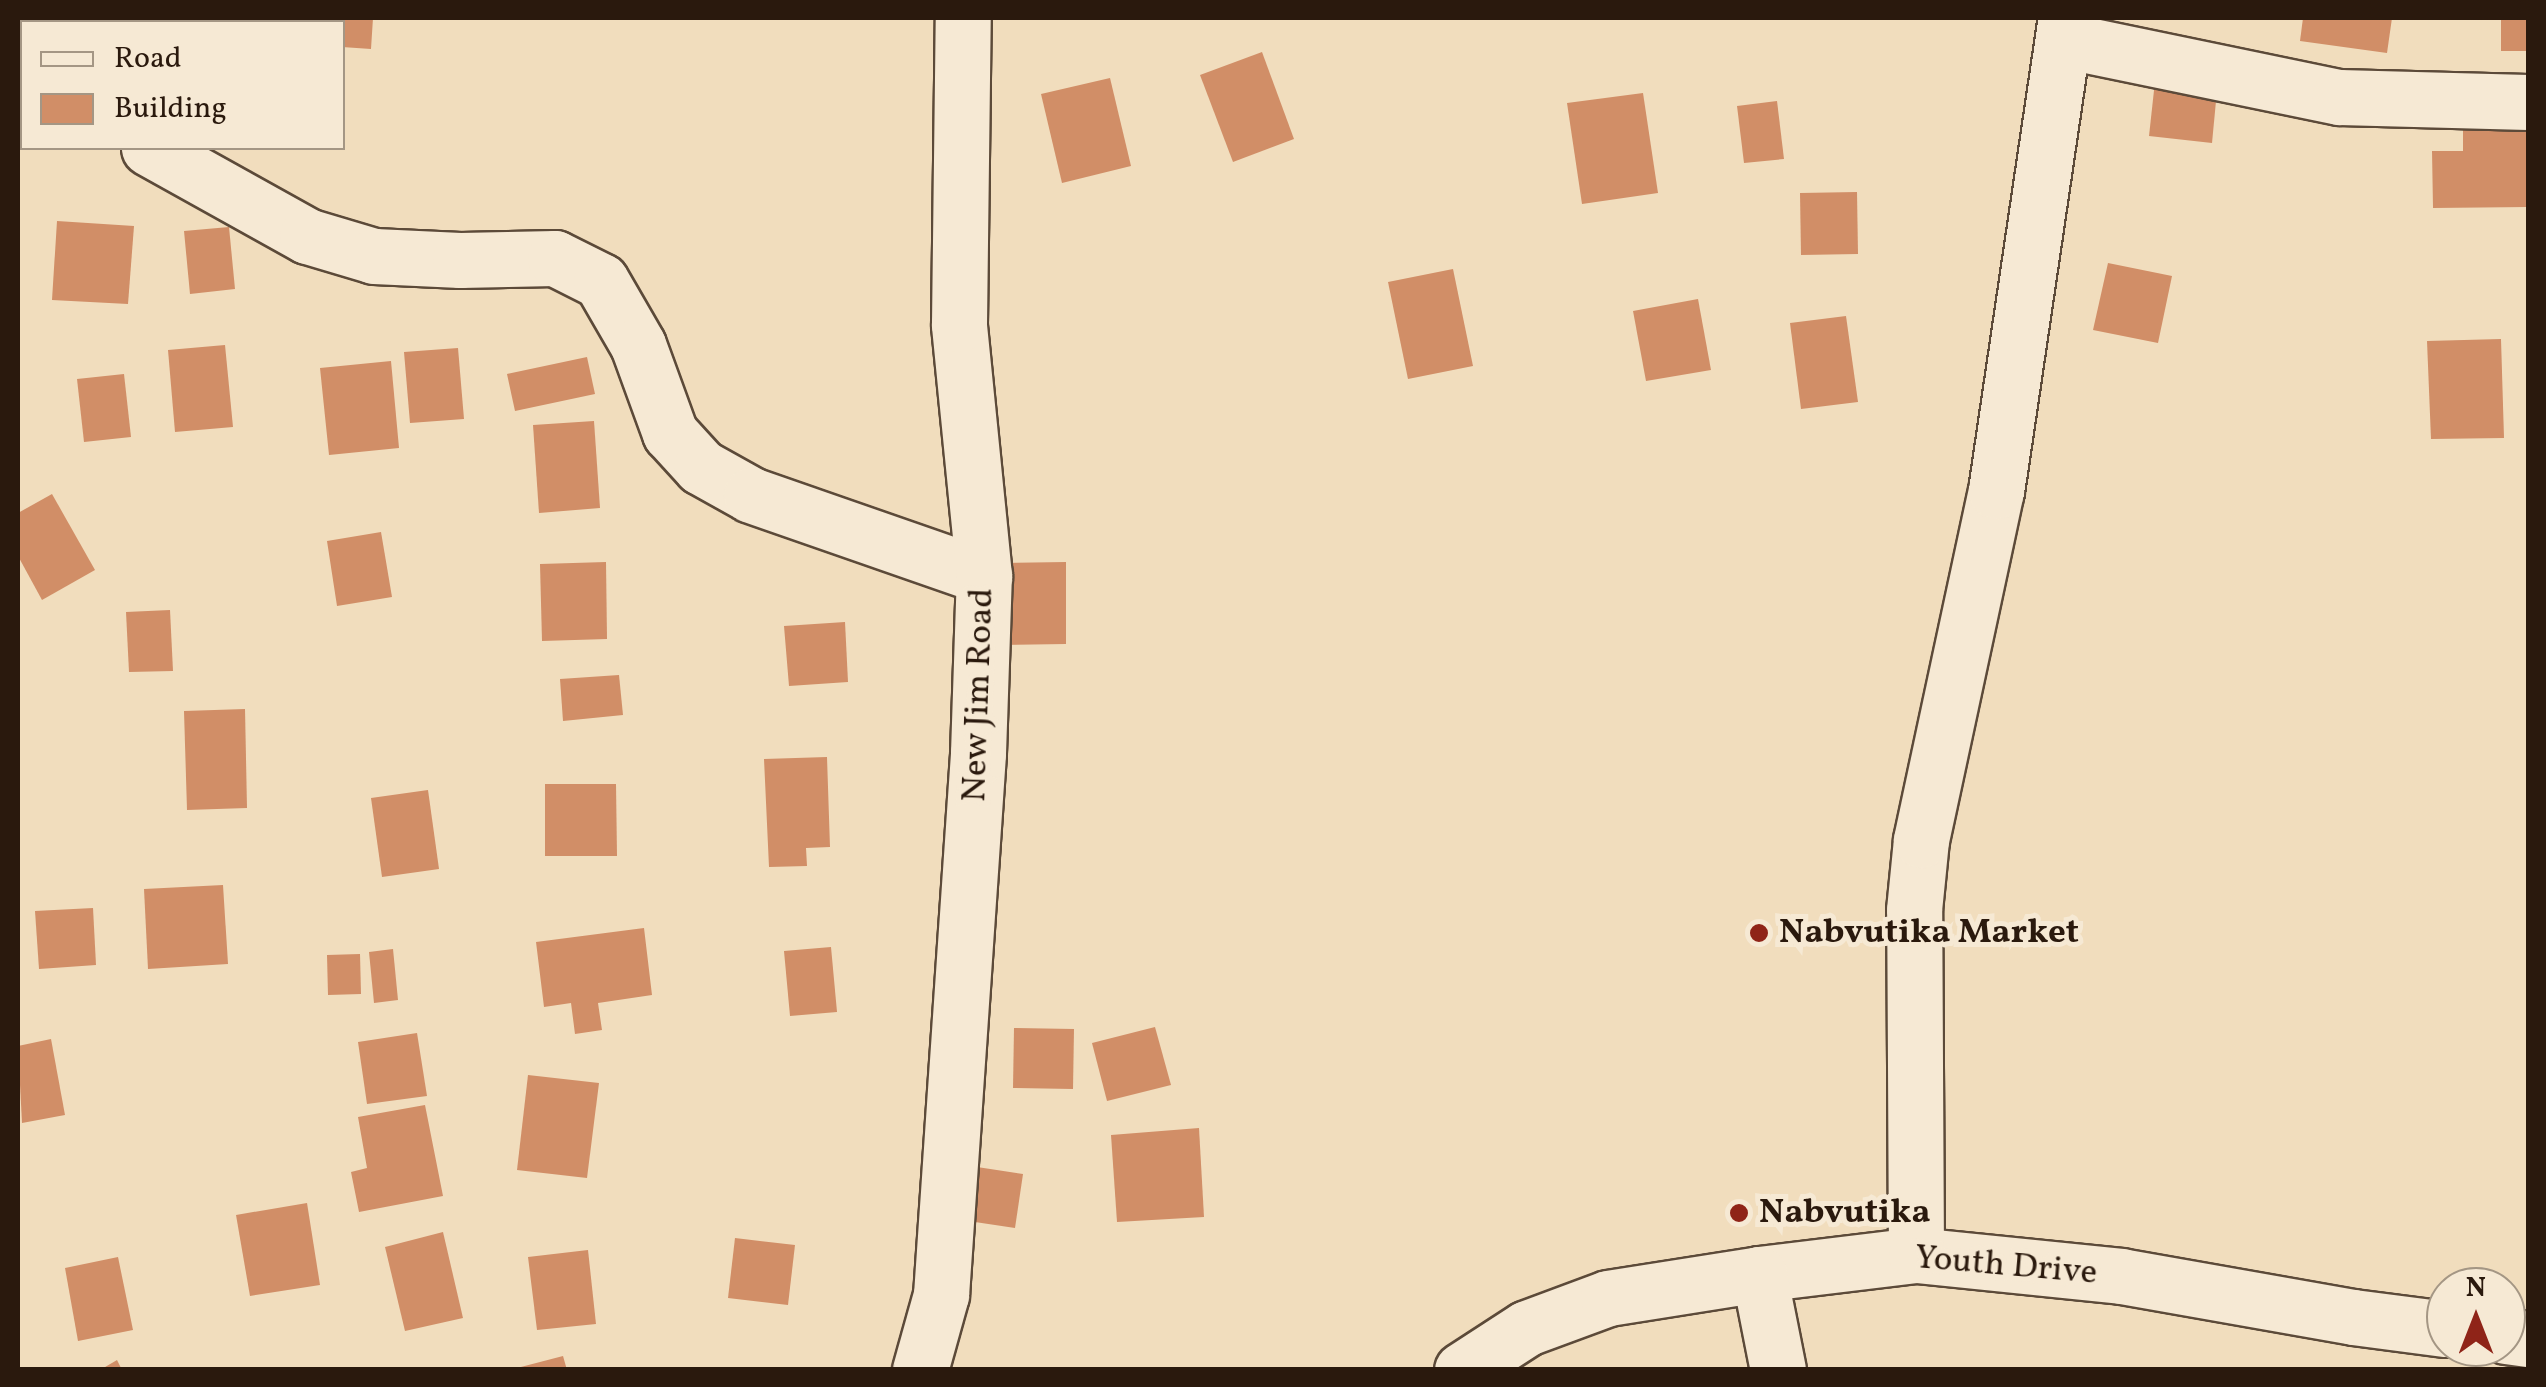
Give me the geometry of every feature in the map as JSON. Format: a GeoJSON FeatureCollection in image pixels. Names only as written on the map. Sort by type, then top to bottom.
{"type":"FeatureCollection","features":[{"type":"Feature","properties":{"kind":"street","name":"New Jim Road"},"geometry":{"type":"LineString","coordinates":[[920,1370],[943,1278],[978,752],[984,576],[958,324],[962,18]]}},
{"type":"Feature","properties":{"kind":"street"},"geometry":{"type":"LineString","coordinates":[[1916,1256],[1914,910],[1921,840],[1996,490],[2065,29],[2339,97],[2528,102]]}},
{"type":"Feature","properties":{"kind":"street"},"geometry":{"type":"LineString","coordinates":[[153,150],[307,236],[374,256],[460,260],[555,258],[601,280],[638,345],[670,433],[702,467],[750,495],[984,576]]}},
{"type":"Feature","properties":{"kind":"street","name":"Youth Drive"},"geometry":{"type":"LineString","coordinates":[[1462,1370],[1527,1328],[1608,1298],[1759,1274],[1916,1256],[2121,1276],[2426,1326]]}},
{"type":"Feature","properties":{"kind":"street"},"geometry":{"type":"LineString","coordinates":[[1759,1274],[1778,1370]]}},
{"type":"Feature","properties":{"kind":"building"},"geometry":{"type":"Polygon","coordinates":[[[373,18],[371,49],[345,47],[345,20],[315,20],[373,18]]]}},
{"type":"Feature","properties":{"kind":"building"},"geometry":{"type":"Polygon","coordinates":[[[2303,18],[2392,18],[2387,53],[2300,41],[2303,18]]]}},
{"type":"Feature","properties":{"kind":"building"},"geometry":{"type":"Polygon","coordinates":[[[2501,18],[2528,18],[2528,51],[2501,51],[2501,18]]]}},
{"type":"Feature","properties":{"kind":"building"},"geometry":{"type":"Polygon","coordinates":[[[1262,52],[1294,139],[1233,162],[1200,75],[1262,52]]]}},
{"type":"Feature","properties":{"kind":"building"},"geometry":{"type":"Polygon","coordinates":[[[2156,72],[2218,80],[2212,143],[2149,136],[2156,72]]]}},
{"type":"Feature","properties":{"kind":"building"},"geometry":{"type":"Polygon","coordinates":[[[1110,78],[1131,166],[1062,183],[1041,94],[1110,78]]]}},
{"type":"Feature","properties":{"kind":"building"},"geometry":{"type":"Polygon","coordinates":[[[1643,93],[1658,193],[1582,204],[1567,103],[1643,93]]]}},
{"type":"Feature","properties":{"kind":"building"},"geometry":{"type":"Polygon","coordinates":[[[1777,101],[1784,159],[1744,163],[1737,106],[1777,101]]]}},
{"type":"Feature","properties":{"kind":"building"},"geometry":{"type":"Polygon","coordinates":[[[2528,111],[2528,207],[2433,208],[2432,151],[2463,151],[2463,112],[2528,111]]]}},
{"type":"Feature","properties":{"kind":"building"},"geometry":{"type":"Polygon","coordinates":[[[1857,192],[1858,254],[1801,255],[1800,193],[1857,192]]]}},
{"type":"Feature","properties":{"kind":"building"},"geometry":{"type":"Polygon","coordinates":[[[57,221],[134,226],[128,304],[52,300],[57,221]]]}},
{"type":"Feature","properties":{"kind":"building"},"geometry":{"type":"Polygon","coordinates":[[[229,227],[235,289],[190,294],[184,231],[229,227]]]}},
{"type":"Feature","properties":{"kind":"building"},"geometry":{"type":"Polygon","coordinates":[[[2108,263],[2172,276],[2158,343],[2093,330],[2108,263]]]}},
{"type":"Feature","properties":{"kind":"building"},"geometry":{"type":"Polygon","coordinates":[[[1453,269],[1473,366],[1408,379],[1388,282],[1453,269]]]}},
{"type":"Feature","properties":{"kind":"building"},"geometry":{"type":"Polygon","coordinates":[[[1698,299],[1711,370],[1646,381],[1633,311],[1698,299]]]}},
{"type":"Feature","properties":{"kind":"building"},"geometry":{"type":"Polygon","coordinates":[[[1846,316],[1858,402],[1801,409],[1790,323],[1846,316]]]}},
{"type":"Feature","properties":{"kind":"building"},"geometry":{"type":"Polygon","coordinates":[[[2501,339],[2504,438],[2431,439],[2427,341],[2501,339]]]}},
{"type":"Feature","properties":{"kind":"building"},"geometry":{"type":"Polygon","coordinates":[[[225,345],[233,427],[175,432],[168,350],[225,345]]]}},
{"type":"Feature","properties":{"kind":"building"},"geometry":{"type":"Polygon","coordinates":[[[458,348],[464,419],[410,423],[404,352],[458,348]]]}},
{"type":"Feature","properties":{"kind":"building"},"geometry":{"type":"Polygon","coordinates":[[[587,357],[595,394],[515,411],[507,374],[587,357]]]}},
{"type":"Feature","properties":{"kind":"building"},"geometry":{"type":"Polygon","coordinates":[[[391,361],[399,448],[329,455],[320,368],[391,361]]]}},
{"type":"Feature","properties":{"kind":"building"},"geometry":{"type":"Polygon","coordinates":[[[124,374],[131,437],[84,442],[77,379],[124,374]]]}},
{"type":"Feature","properties":{"kind":"building"},"geometry":{"type":"Polygon","coordinates":[[[594,421],[600,508],[539,513],[533,425],[594,421]]]}},
{"type":"Feature","properties":{"kind":"building"},"geometry":{"type":"Polygon","coordinates":[[[52,494],[95,570],[42,600],[18,556],[18,513],[52,494]]]}},
{"type":"Feature","properties":{"kind":"building"},"geometry":{"type":"Polygon","coordinates":[[[381,532],[392,597],[337,606],[327,541],[381,532]]]}},
{"type":"Feature","properties":{"kind":"building"},"geometry":{"type":"Polygon","coordinates":[[[606,562],[607,639],[542,641],[540,564],[606,562]]]}},
{"type":"Feature","properties":{"kind":"building"},"geometry":{"type":"Polygon","coordinates":[[[1066,562],[1066,644],[996,645],[995,563],[1066,562]]]}},
{"type":"Feature","properties":{"kind":"building"},"geometry":{"type":"Polygon","coordinates":[[[170,610],[173,671],[129,672],[126,612],[170,610]]]}},
{"type":"Feature","properties":{"kind":"building"},"geometry":{"type":"Polygon","coordinates":[[[845,622],[848,682],[789,686],[784,626],[845,622]]]}},
{"type":"Feature","properties":{"kind":"building"},"geometry":{"type":"Polygon","coordinates":[[[619,675],[623,715],[563,721],[560,679],[619,675]]]}},
{"type":"Feature","properties":{"kind":"building"},"geometry":{"type":"Polygon","coordinates":[[[245,709],[247,808],[187,810],[184,711],[245,709]]]}},
{"type":"Feature","properties":{"kind":"building"},"geometry":{"type":"Polygon","coordinates":[[[827,757],[830,847],[806,848],[807,866],[769,867],[764,759],[827,757]]]}},
{"type":"Feature","properties":{"kind":"building"},"geometry":{"type":"Polygon","coordinates":[[[545,784],[616,784],[617,856],[545,856],[545,784]]]}},
{"type":"Feature","properties":{"kind":"building"},"geometry":{"type":"Polygon","coordinates":[[[428,790],[439,869],[382,877],[371,798],[428,790]]]}},
{"type":"Feature","properties":{"kind":"building"},"geometry":{"type":"Polygon","coordinates":[[[223,885],[228,964],[148,969],[144,889],[223,885]]]}},
{"type":"Feature","properties":{"kind":"building"},"geometry":{"type":"Polygon","coordinates":[[[93,908],[96,965],[39,969],[35,911],[93,908]]]}},
{"type":"Feature","properties":{"kind":"building"},"geometry":{"type":"Polygon","coordinates":[[[644,928],[652,995],[598,1003],[602,1030],[575,1034],[571,1003],[544,1007],[536,942],[644,928]]]}},
{"type":"Feature","properties":{"kind":"building"},"geometry":{"type":"Polygon","coordinates":[[[831,947],[837,1012],[790,1016],[784,951],[831,947]]]}},
{"type":"Feature","properties":{"kind":"building"},"geometry":{"type":"Polygon","coordinates":[[[393,949],[398,1000],[374,1003],[369,952],[393,949]]]}},
{"type":"Feature","properties":{"kind":"building"},"geometry":{"type":"Polygon","coordinates":[[[360,954],[361,994],[328,995],[327,955],[360,954]]]}},
{"type":"Feature","properties":{"kind":"building"},"geometry":{"type":"Polygon","coordinates":[[[1155,1027],[1171,1085],[1107,1101],[1092,1043],[1155,1027]]]}},
{"type":"Feature","properties":{"kind":"building"},"geometry":{"type":"Polygon","coordinates":[[[1014,1028],[1074,1029],[1073,1089],[1013,1088],[1014,1028]]]}},
{"type":"Feature","properties":{"kind":"building"},"geometry":{"type":"Polygon","coordinates":[[[417,1033],[427,1096],[367,1104],[358,1042],[417,1033]]]}},
{"type":"Feature","properties":{"kind":"building"},"geometry":{"type":"Polygon","coordinates":[[[51,1039],[65,1115],[22,1123],[18,1046],[51,1039]]]}},
{"type":"Feature","properties":{"kind":"building"},"geometry":{"type":"Polygon","coordinates":[[[528,1075],[599,1083],[587,1178],[517,1170],[528,1075]]]}},
{"type":"Feature","properties":{"kind":"building"},"geometry":{"type":"Polygon","coordinates":[[[425,1105],[443,1196],[359,1212],[351,1172],[367,1168],[358,1117],[425,1105]]]}},
{"type":"Feature","properties":{"kind":"building"},"geometry":{"type":"Polygon","coordinates":[[[1199,1128],[1204,1217],[1117,1222],[1111,1135],[1199,1128]]]}},
{"type":"Feature","properties":{"kind":"building"},"geometry":{"type":"Polygon","coordinates":[[[964,1165],[1023,1174],[1015,1228],[955,1219],[964,1165]]]}},
{"type":"Feature","properties":{"kind":"building"},"geometry":{"type":"Polygon","coordinates":[[[307,1203],[320,1285],[250,1296],[236,1215],[307,1203]]]}},
{"type":"Feature","properties":{"kind":"building"},"geometry":{"type":"Polygon","coordinates":[[[443,1232],[463,1318],[405,1331],[385,1247],[443,1232]]]}},
{"type":"Feature","properties":{"kind":"building"},"geometry":{"type":"Polygon","coordinates":[[[735,1238],[795,1245],[788,1305],[728,1298],[735,1238]]]}},
{"type":"Feature","properties":{"kind":"building"},"geometry":{"type":"Polygon","coordinates":[[[588,1250],[596,1324],[537,1330],[528,1257],[588,1250]]]}},
{"type":"Feature","properties":{"kind":"building"},"geometry":{"type":"Polygon","coordinates":[[[118,1257],[133,1330],[78,1341],[65,1268],[118,1257]]]}},
{"type":"Feature","properties":{"kind":"building"},"geometry":{"type":"Polygon","coordinates":[[[563,1356],[567,1370],[517,1370],[517,1368],[563,1356]]]}},
{"type":"Feature","properties":{"kind":"building"},"geometry":{"type":"Polygon","coordinates":[[[117,1360],[122,1370],[100,1370],[117,1360]]]}},
{"type":"Feature","properties":{"kind":"place","name":"Nabvutika Market"},"geometry":{"type":"Point","coordinates":[1759,933]}},
{"type":"Feature","properties":{"kind":"place","name":"Nabvutika"},"geometry":{"type":"Point","coordinates":[1739,1213]}}]}
